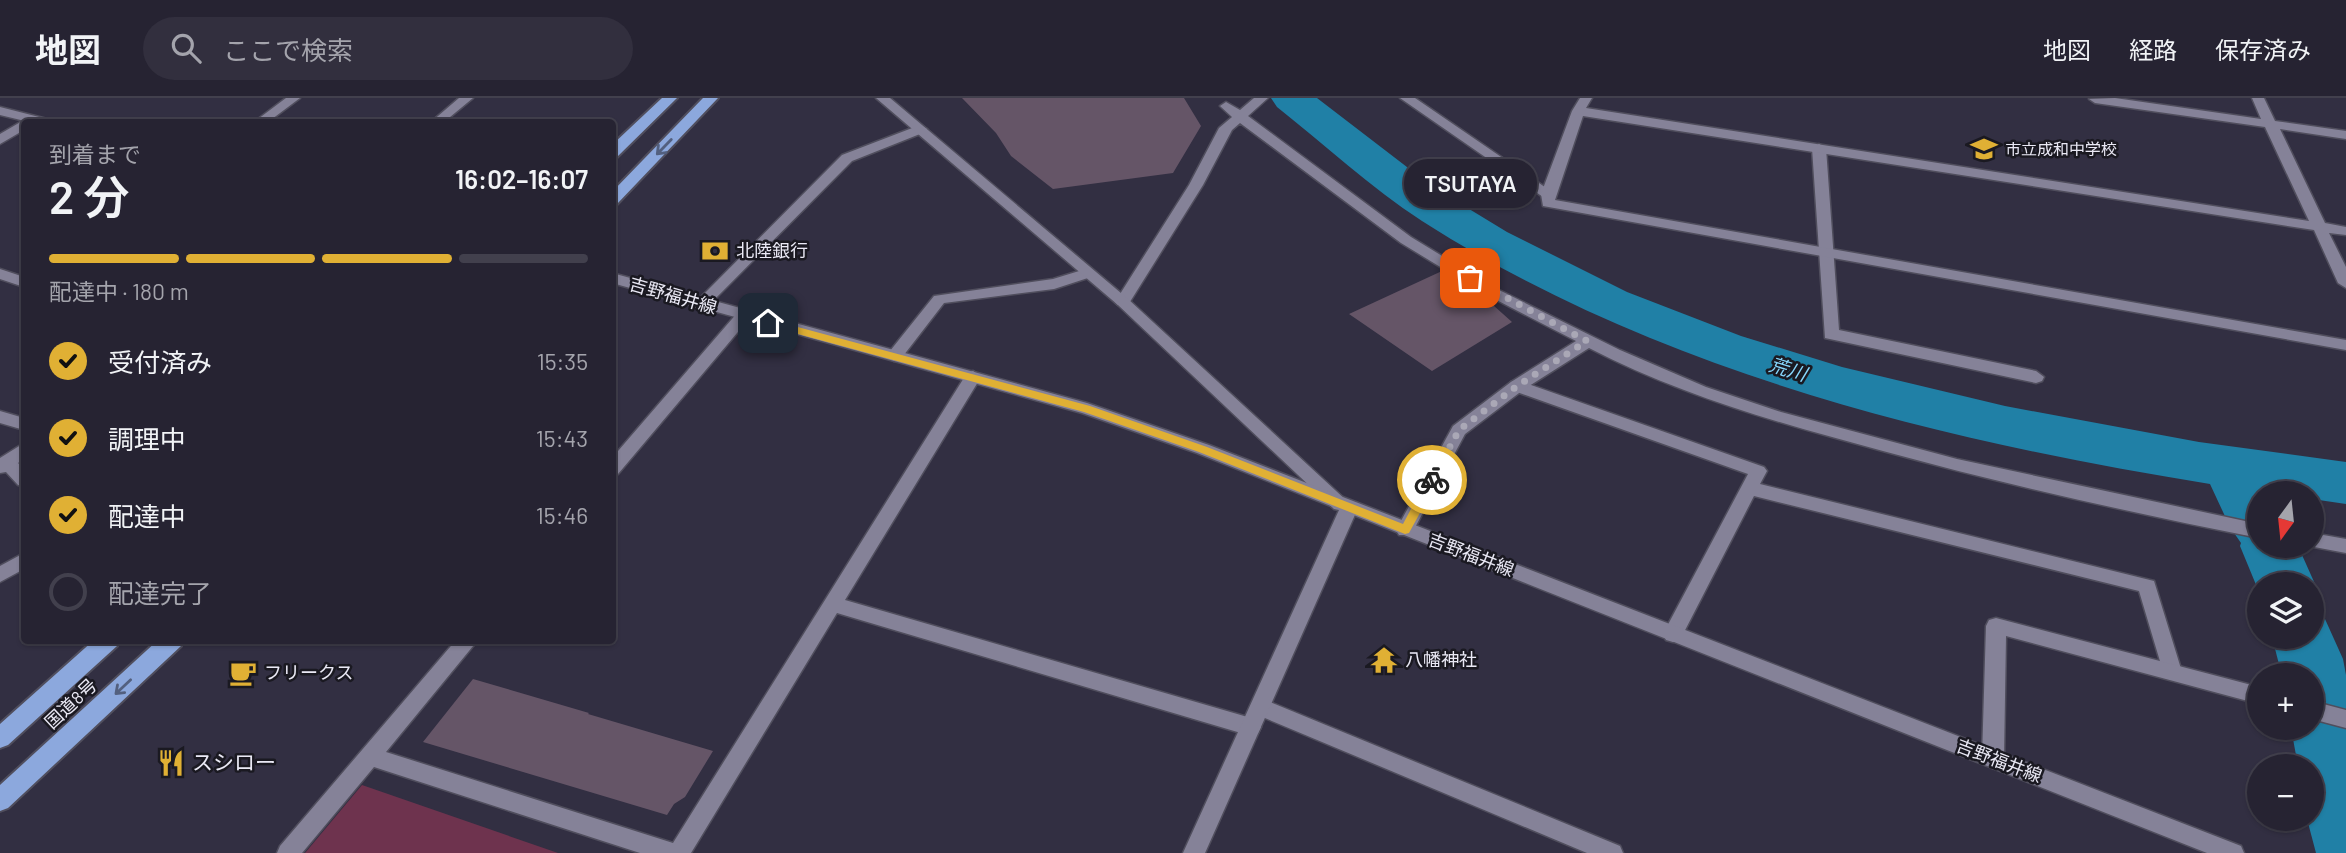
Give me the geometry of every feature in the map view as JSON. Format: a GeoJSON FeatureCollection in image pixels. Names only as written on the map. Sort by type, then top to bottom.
{"type":"FeatureCollection","features":[{"type":"Feature","properties":{"kind":"highway"},"geometry":{"type":"LineString","coordinates":[[616,150],[670,98]]}},
{"type":"Feature","properties":{"kind":"highway"},"geometry":{"type":"LineString","coordinates":[[616,197],[711,98]]}},
{"type":"Feature","properties":{"kind":"highway","name":"国道8号"},"geometry":{"type":"LineString","coordinates":[[0,738],[105,644]]}},
{"type":"Feature","properties":{"kind":"highway","name":"国道8号"},"geometry":{"type":"LineString","coordinates":[[0,800],[169,644]]}},
{"type":"Feature","properties":{"kind":"street"},"geometry":{"type":"LineString","coordinates":[[264,119],[294,98]]}},
{"type":"Feature","properties":{"kind":"street"},"geometry":{"type":"LineString","coordinates":[[440,119],[467,98]]}},
{"type":"Feature","properties":{"kind":"street"},"geometry":{"type":"LineString","coordinates":[[882,98],[1123,302],[1345,506],[1194,853]]}},
{"type":"Feature","properties":{"kind":"street"},"geometry":{"type":"LineString","coordinates":[[1123,302],[1196,185],[1226,128],[1262,98]]}},
{"type":"Feature","properties":{"kind":"street"},"geometry":{"type":"LineString","coordinates":[[1406,98],[1548,194]]}},
{"type":"Feature","properties":{"kind":"street"},"geometry":{"type":"LineString","coordinates":[[2258,98],[2346,283]]}},
{"type":"Feature","properties":{"kind":"street"},"geometry":{"type":"LineString","coordinates":[[2095,99],[2346,135]]}},
{"type":"Feature","properties":{"kind":"street"},"geometry":{"type":"LineString","coordinates":[[2346,231],[1819,148],[1582,104],[1548,194],[1548,203],[2346,345]]}},
{"type":"Feature","properties":{"kind":"street"},"geometry":{"type":"LineString","coordinates":[[1226,106],[1243,115],[1406,240],[1488,290],[1587,341],[1700,391],[1777,417],[1958,465],[2247,528]]}},
{"type":"Feature","properties":{"kind":"street"},"geometry":{"type":"LineString","coordinates":[[0,111],[23,119]]}},
{"type":"Feature","properties":{"kind":"street"},"geometry":{"type":"LineString","coordinates":[[0,140],[21,128]]}},
{"type":"Feature","properties":{"kind":"street"},"geometry":{"type":"LineString","coordinates":[[702,304],[847,158],[920,129]]}},
{"type":"Feature","properties":{"kind":"street"},"geometry":{"type":"LineString","coordinates":[[1819,148],[1831,334],[2036,377]]}},
{"type":"Feature","properties":{"kind":"street"},"geometry":{"type":"LineString","coordinates":[[894,356],[939,299],[1054,284],[1089,273]]}},
{"type":"Feature","properties":{"kind":"street"},"geometry":{"type":"LineString","coordinates":[[0,274],[21,281]]}},
{"type":"Feature","properties":{"kind":"street","name":"吉野福井線"},"geometry":{"type":"LineString","coordinates":[[616,279],[973,377],[1100,414],[1203,449],[2233,853]]}},
{"type":"Feature","properties":{"kind":"street"},"geometry":{"type":"LineString","coordinates":[[616,465],[743,316]]}},
{"type":"Feature","properties":{"kind":"street"},"geometry":{"type":"LineString","coordinates":[[1405,530],[1459,430],[1517,386],[1587,341]]}},
{"type":"Feature","properties":{"kind":"street"},"geometry":{"type":"LineString","coordinates":[[680,853],[973,377]]}},
{"type":"Feature","properties":{"kind":"street"},"geometry":{"type":"LineString","coordinates":[[1517,386],[1758,471],[1673,634]]}},
{"type":"Feature","properties":{"kind":"street"},"geometry":{"type":"LineString","coordinates":[[0,417],[21,423]]}},
{"type":"Feature","properties":{"kind":"street"},"geometry":{"type":"LineString","coordinates":[[21,451],[4,464],[21,478]]}},
{"type":"Feature","properties":{"kind":"street"},"geometry":{"type":"LineString","coordinates":[[1749,488],[2147,586],[2172,672]]}},
{"type":"Feature","properties":{"kind":"street"},"geometry":{"type":"LineString","coordinates":[[2324,542],[2346,546]]}},
{"type":"Feature","properties":{"kind":"street"},"geometry":{"type":"LineString","coordinates":[[0,575],[21,562]]}},
{"type":"Feature","properties":{"kind":"street"},"geometry":{"type":"LineString","coordinates":[[833,604],[1251,727]]}},
{"type":"Feature","properties":{"kind":"street"},"geometry":{"type":"LineString","coordinates":[[1993,758],[1996,626],[2247,693]]}},
{"type":"Feature","properties":{"kind":"street"},"geometry":{"type":"LineString","coordinates":[[288,853],[465,644]]}},
{"type":"Feature","properties":{"kind":"street"},"geometry":{"type":"LineString","coordinates":[[1260,706],[1612,853]]}},
{"type":"Feature","properties":{"kind":"street"},"geometry":{"type":"LineString","coordinates":[[2324,713],[2346,719]]}},
{"type":"Feature","properties":{"kind":"street"},"geometry":{"type":"LineString","coordinates":[[370,756],[672,853]]}},
{"type":"Feature","properties":{"kind":"shaded area"},"geometry":{"type":"Polygon","coordinates":[[[362,785],[558,853],[305,853],[362,785]]]}},
{"type":"Feature","properties":{"kind":"building"},"geometry":{"type":"Polygon","coordinates":[[[962,98],[1184,98],[1201,126],[1173,173],[1053,189],[1011,156],[996,133],[962,98]]]}},
{"type":"Feature","properties":{"kind":"building"},"geometry":{"type":"Polygon","coordinates":[[[1442,271],[1484,297],[1512,322],[1432,371],[1349,314],[1442,271]]]}},
{"type":"Feature","properties":{"kind":"building"},"geometry":{"type":"Polygon","coordinates":[[[473,679],[713,751],[685,797],[674,804],[667,815],[423,742],[473,679]]]}},
{"type":"Feature","properties":{"kind":"waterway","name":"荒川"},"geometry":{"type":"LineString","coordinates":[[1291,98],[1417,197],[1490,242],[1610,303],[1723,348],[1839,384],[2005,425],[2199,462],[2346,483]]}},
{"type":"Feature","properties":{"kind":"waterway"},"geometry":{"type":"LineString","coordinates":[[2231,470],[2247,503]]}},
{"type":"Feature","properties":{"kind":"waterway"},"geometry":{"type":"LineString","coordinates":[[2274,558],[2280,572]]}},
{"type":"Feature","properties":{"kind":"waterway"},"geometry":{"type":"LineString","coordinates":[[2307,649],[2336,791]]}},
{"type":"Feature","properties":{"kind":"waterway"},"geometry":{"type":"LineString","coordinates":[[2336,791],[2346,794]]}},
{"type":"Feature","properties":{"kind":"waterway"},"geometry":{"type":"LineString","coordinates":[[2336,791],[2346,842]]}},
{"type":"Feature","properties":{"kind":"way so far"},"geometry":{"type":"LineString","coordinates":[[1432,480],[1459,430],[1517,386],[1587,341],[1470,278]]}},
{"type":"Feature","properties":{"kind":"place","name":"市立成和中学校"},"geometry":{"type":"Point","coordinates":[1984,149]}},
{"type":"Feature","properties":{"kind":"place","name":"北陸銀行"},"geometry":{"type":"Point","coordinates":[715,251]}},
{"type":"Feature","properties":{"kind":"place","name":"TSUTAYA"},"geometry":{"type":"Point","coordinates":[1470,278]}},
{"type":"Feature","properties":{"kind":"place","name":"八幡神社"},"geometry":{"type":"Point","coordinates":[1384,660]}},
{"type":"Feature","properties":{"kind":"place","name":"フリークス"},"geometry":{"type":"Point","coordinates":[243,673]}},
{"type":"Feature","properties":{"kind":"place","name":"スシロー"},"geometry":{"type":"Point","coordinates":[171,763]}},
{"type":"Feature","properties":{"kind":"route"},"geometry":{"type":"LineString","coordinates":[[768,323],[1087,409],[1203,449],[1405,530],[1432,480]]}}]}
